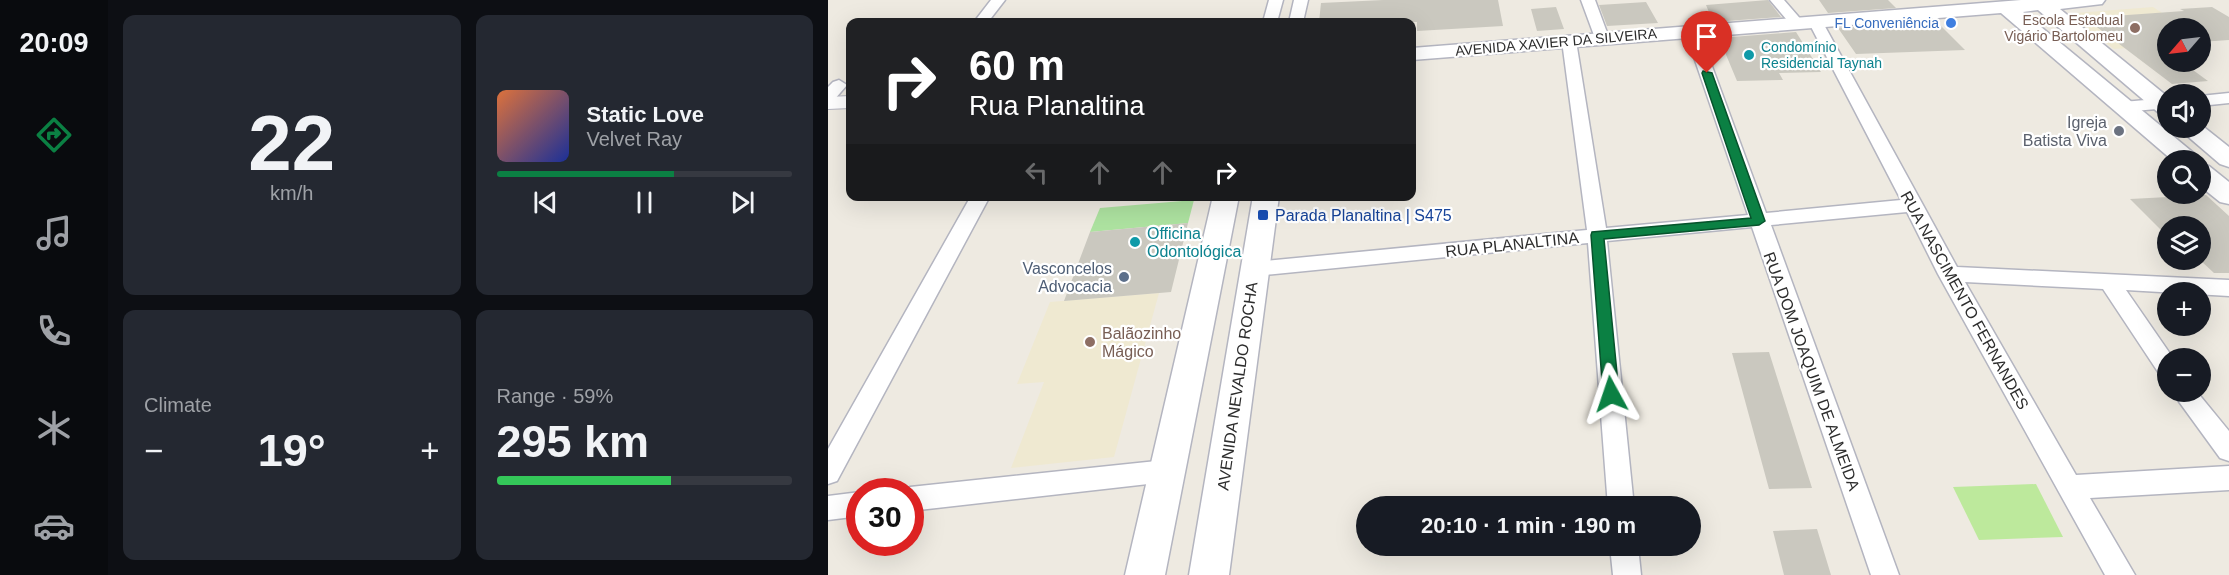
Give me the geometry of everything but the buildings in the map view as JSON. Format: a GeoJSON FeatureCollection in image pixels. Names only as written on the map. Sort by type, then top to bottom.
{"type":"FeatureCollection","features":[{"type":"Feature","properties":{"kind":"main road","name":"AVENIDA XAVIER DA SILVEIRA"},"geometry":{"type":"LineString","coordinates":[[1416,54],[1806,22],[2001,3],[2095,0]]}},
{"type":"Feature","properties":{"kind":"main road"},"geometry":{"type":"LineString","coordinates":[[2040,2],[2157,98]]}},
{"type":"Feature","properties":{"kind":"main road"},"geometry":{"type":"LineString","coordinates":[[2001,3],[2175,150]]}},
{"type":"Feature","properties":{"kind":"main road"},"geometry":{"type":"LineString","coordinates":[[2203,138],[2229,159]]}},
{"type":"Feature","properties":{"kind":"main road"},"geometry":{"type":"LineString","coordinates":[[2211,181],[2229,196]]}},
{"type":"Feature","properties":{"kind":"main road"},"geometry":{"type":"LineString","coordinates":[[1145,575],[1225,201]]}},
{"type":"Feature","properties":{"kind":"main road","name":"AVENIDA NEVALDO ROCHA"},"geometry":{"type":"LineString","coordinates":[[1209,575],[1265,201]]}},
{"type":"Feature","properties":{"kind":"street"},"geometry":{"type":"LineString","coordinates":[[984,18],[998,0]]}},
{"type":"Feature","properties":{"kind":"street"},"geometry":{"type":"LineString","coordinates":[[1271,18],[1276,0]]}},
{"type":"Feature","properties":{"kind":"street"},"geometry":{"type":"LineString","coordinates":[[1297,18],[1301,0]]}},
{"type":"Feature","properties":{"kind":"street"},"geometry":{"type":"LineString","coordinates":[[1588,0],[1602,38]]}},
{"type":"Feature","properties":{"kind":"street","name":"RUA NASCIMENTO FERNANDES"},"geometry":{"type":"LineString","coordinates":[[1777,0],[1806,22],[2121,575]]}},
{"type":"Feature","properties":{"kind":"street","name":"RUA DOM JOAQUIM DE ALMEIDA"},"geometry":{"type":"LineString","coordinates":[[1692,31],[1885,575]]}},
{"type":"Feature","properties":{"kind":"street"},"geometry":{"type":"LineString","coordinates":[[1569,41],[1597,235],[1620,496]]}},
{"type":"Feature","properties":{"kind":"street"},"geometry":{"type":"LineString","coordinates":[[2211,99],[2229,98]]}},
{"type":"Feature","properties":{"kind":"street"},"geometry":{"type":"LineString","coordinates":[[828,103],[846,102]]}},
{"type":"Feature","properties":{"kind":"street"},"geometry":{"type":"LineString","coordinates":[[2123,107],[2157,105]]}},
{"type":"Feature","properties":{"kind":"street"},"geometry":{"type":"LineString","coordinates":[[828,472],[978,201]]}},
{"type":"Feature","properties":{"kind":"street","name":"RUA PLANALTINA"},"geometry":{"type":"LineString","coordinates":[[1254,269],[1912,205]]}},
{"type":"Feature","properties":{"kind":"street"},"geometry":{"type":"LineString","coordinates":[[1948,274],[2229,288]]}},
{"type":"Feature","properties":{"kind":"street"},"geometry":{"type":"LineString","coordinates":[[2110,283],[2157,353]]}},
{"type":"Feature","properties":{"kind":"street"},"geometry":{"type":"LineString","coordinates":[[2192,402],[2229,450]]}},
{"type":"Feature","properties":{"kind":"street"},"geometry":{"type":"LineString","coordinates":[[924,497],[1166,471]]}},
{"type":"Feature","properties":{"kind":"street"},"geometry":{"type":"LineString","coordinates":[[2069,487],[2229,478]]}},
{"type":"Feature","properties":{"kind":"street"},"geometry":{"type":"LineString","coordinates":[[828,508],[846,506]]}},
{"type":"Feature","properties":{"kind":"street"},"geometry":{"type":"LineString","coordinates":[[1625,556],[1627,575]]}},
{"type":"Feature","properties":{"kind":"shaded area","name":"Escola Estadual Vigário Bartolomeu"},"geometry":{"type":"Polygon","coordinates":[[[2153,7],[2170,18],[2157,18],[2157,46],[2114,49],[2071,17],[2076,13],[2153,7]]]}},
{"type":"Feature","properties":{"kind":"shaded area","name":"Balãozinho Mágico"},"geometry":{"type":"Polygon","coordinates":[[[1159,293],[1114,457],[1011,468],[1044,382],[1017,384],[1050,302],[1159,293]]]}},
{"type":"Feature","properties":{"kind":"green space"},"geometry":{"type":"Polygon","coordinates":[[[1194,201],[1188,223],[1090,232],[1100,208],[1194,201]]]}},
{"type":"Feature","properties":{"kind":"green space"},"geometry":{"type":"Polygon","coordinates":[[[2036,484],[2063,537],[1979,540],[1953,487],[2036,484]]]}},
{"type":"Feature","properties":{"kind":"place","name":"FL Conveniência"},"geometry":{"type":"Point","coordinates":[1951,23]}},
{"type":"Feature","properties":{"kind":"place","name":"Escola Estadual Vigário Bartolomeu"},"geometry":{"type":"Point","coordinates":[2135,28]}},
{"type":"Feature","properties":{"kind":"place","name":"Condomínio Residencial Taynah"},"geometry":{"type":"Point","coordinates":[1749,55]}},
{"type":"Feature","properties":{"kind":"place","name":"Igreja Batista Viva"},"geometry":{"type":"Point","coordinates":[2119,131]}},
{"type":"Feature","properties":{"kind":"place","name":"Parada Planaltina | S475"},"geometry":{"type":"Point","coordinates":[1263,215]}},
{"type":"Feature","properties":{"kind":"place","name":"Officina Odontológica"},"geometry":{"type":"Point","coordinates":[1135,242]}},
{"type":"Feature","properties":{"kind":"place","name":"Vasconcelos Advocacia"},"geometry":{"type":"Point","coordinates":[1124,277]}},
{"type":"Feature","properties":{"kind":"place","name":"Balãozinho Mágico"},"geometry":{"type":"Point","coordinates":[1090,342]}},
{"type":"Feature","properties":{"kind":"route"},"geometry":{"type":"LineString","coordinates":[[1611,394],[1597,235],[1759,221],[1707,73]]}}]}
